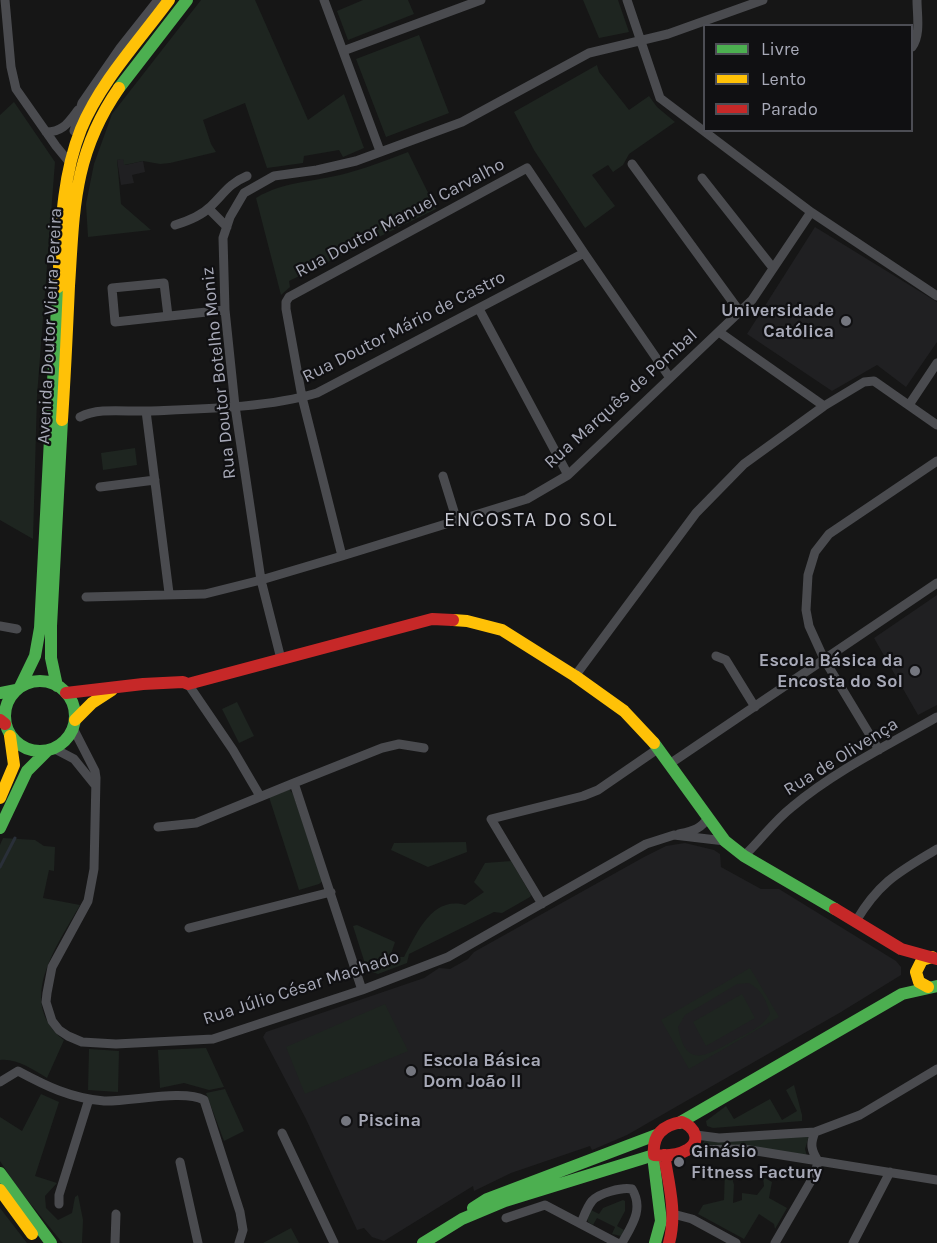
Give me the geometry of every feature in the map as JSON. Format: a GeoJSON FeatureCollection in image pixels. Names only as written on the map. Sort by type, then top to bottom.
{"type":"FeatureCollection","features":[{"type":"Feature","properties":{"kind":"main road","name":"Avenida Doutor Vieira Pereira"},"geometry":{"type":"LineString","coordinates":[[18,688],[35,656],[40,628],[63,202],[70,163],[86,118],[108,83],[170,0]]}},
{"type":"Feature","properties":{"kind":"main road","name":"Avenida Doutor Vieira Pereira"},"geometry":{"type":"LineString","coordinates":[[62,689],[51,658],[51,626],[74,202],[82,162],[98,123],[118,92],[188,0]]}},
{"type":"Feature","properties":{"kind":"main road"},"geometry":{"type":"LineString","coordinates":[[0,693],[39,681],[62,689],[183,682],[188,684],[432,619],[454,620],[502,630],[575,676],[624,711],[671,763],[725,841],[744,856],[901,949],[934,958]]}},
{"type":"Feature","properties":{"kind":"main road"},"geometry":{"type":"LineString","coordinates":[[0,828],[27,771],[64,742],[74,724],[92,703],[118,687]]}},
{"type":"Feature","properties":{"kind":"main road"},"geometry":{"type":"LineString","coordinates":[[0,798],[14,765],[10,736],[3,722],[5,709],[18,688]]}},
{"type":"Feature","properties":{"kind":"main road"},"geometry":{"type":"LineString","coordinates":[[62,689],[74,705],[74,724]]}},
{"type":"Feature","properties":{"kind":"main road"},"geometry":{"type":"LineString","coordinates":[[10,736],[22,747],[30,750],[51,750]]}},
{"type":"Feature","properties":{"kind":"main road"},"geometry":{"type":"LineString","coordinates":[[901,949],[916,970],[919,982],[932,986]]}},
{"type":"Feature","properties":{"kind":"main road"},"geometry":{"type":"LineString","coordinates":[[902,994],[922,960],[934,958]]}},
{"type":"Feature","properties":{"kind":"main road"},"geometry":{"type":"LineString","coordinates":[[423,1243],[487,1199],[656,1135],[663,1128],[678,1122],[902,994],[932,986]]}},
{"type":"Feature","properties":{"kind":"main road"},"geometry":{"type":"LineString","coordinates":[[461,1219],[530,1192],[658,1155],[688,1150],[694,1144],[695,1132],[708,1105]]}},
{"type":"Feature","properties":{"kind":"main road"},"geometry":{"type":"LineString","coordinates":[[678,1122],[690,1125],[695,1132]]}},
{"type":"Feature","properties":{"kind":"main road"},"geometry":{"type":"LineString","coordinates":[[656,1135],[653,1145],[658,1155],[673,1214],[674,1229],[669,1243]]}},
{"type":"Feature","properties":{"kind":"main road"},"geometry":{"type":"LineString","coordinates":[[655,1243],[661,1221],[654,1164],[658,1155]]}},
{"type":"Feature","properties":{"kind":"main road"},"geometry":{"type":"LineString","coordinates":[[0,1173],[51,1243]]}},
{"type":"Feature","properties":{"kind":"main road"},"geometry":{"type":"LineString","coordinates":[[0,1190],[39,1243]]}},
{"type":"Feature","properties":{"kind":"street"},"geometry":{"type":"LineString","coordinates":[[5,0],[11,68],[16,89],[70,163]]}},
{"type":"Feature","properties":{"kind":"street","name":"Avenida Doutor Vieira Pereira"},"geometry":{"type":"LineString","coordinates":[[70,163],[70,146],[82,103],[120,48],[158,0]]}},
{"type":"Feature","properties":{"kind":"street"},"geometry":{"type":"LineString","coordinates":[[324,0],[380,151]]}},
{"type":"Feature","properties":{"kind":"street"},"geometry":{"type":"LineString","coordinates":[[343,51],[481,0]]}},
{"type":"Feature","properties":{"kind":"street"},"geometry":{"type":"LineString","coordinates":[[627,0],[660,98],[703,131]]}},
{"type":"Feature","properties":{"kind":"street","name":"Rua Doutor Botelho Moniz"},"geometry":{"type":"LineString","coordinates":[[280,659],[261,580],[235,406],[225,310],[223,238],[244,193],[274,176],[356,161],[462,122],[589,53],[668,33],[763,0]]}},
{"type":"Feature","properties":{"kind":"street"},"geometry":{"type":"LineString","coordinates":[[913,46],[917,31],[917,0]]}},
{"type":"Feature","properties":{"kind":"street"},"geometry":{"type":"LineString","coordinates":[[46,132],[57,132],[69,122],[82,103]]}},
{"type":"Feature","properties":{"kind":"street"},"geometry":{"type":"LineString","coordinates":[[705,132],[811,213],[937,296]]}},
{"type":"Feature","properties":{"kind":"street"},"geometry":{"type":"LineString","coordinates":[[632,164],[740,312]]}},
{"type":"Feature","properties":{"kind":"street","name":"Rua Doutor Manuel Carvalho"},"geometry":{"type":"LineString","coordinates":[[302,397],[286,309],[289,297],[527,168],[584,253]]}},
{"type":"Feature","properties":{"kind":"street"},"geometry":{"type":"LineString","coordinates":[[175,225],[190,220],[209,209],[234,182],[247,176]]}},
{"type":"Feature","properties":{"kind":"street"},"geometry":{"type":"LineString","coordinates":[[702,178],[773,268]]}},
{"type":"Feature","properties":{"kind":"street"},"geometry":{"type":"LineString","coordinates":[[209,209],[227,227]]}},
{"type":"Feature","properties":{"kind":"street","name":"Rua Marquês de Pombal"},"geometry":{"type":"LineString","coordinates":[[86,597],[169,593],[205,594],[261,580],[527,499],[568,475],[752,300],[811,213]]}},
{"type":"Feature","properties":{"kind":"street"},"geometry":{"type":"LineString","coordinates":[[584,253],[670,378]]}},
{"type":"Feature","properties":{"kind":"street","name":"Rua Doutor Mário de Castro"},"geometry":{"type":"LineString","coordinates":[[80,417],[89,412],[235,406],[317,393],[584,253]]}},
{"type":"Feature","properties":{"kind":"street"},"geometry":{"type":"LineString","coordinates":[[168,316],[164,283],[112,288],[115,322],[225,310]]}},
{"type":"Feature","properties":{"kind":"street"},"geometry":{"type":"LineString","coordinates":[[479,309],[568,475]]}},
{"type":"Feature","properties":{"kind":"street"},"geometry":{"type":"LineString","coordinates":[[719,332],[824,406]]}},
{"type":"Feature","properties":{"kind":"street"},"geometry":{"type":"LineString","coordinates":[[909,405],[937,363]]}},
{"type":"Feature","properties":{"kind":"street"},"geometry":{"type":"LineString","coordinates":[[575,676],[696,513],[744,464],[824,406],[864,382],[874,381],[937,425]]}},
{"type":"Feature","properties":{"kind":"street"},"geometry":{"type":"LineString","coordinates":[[302,397],[342,556]]}},
{"type":"Feature","properties":{"kind":"street"},"geometry":{"type":"LineString","coordinates":[[146,411],[169,593]]}},
{"type":"Feature","properties":{"kind":"street"},"geometry":{"type":"LineString","coordinates":[[879,750],[824,660],[809,626],[806,610],[808,575],[815,552],[829,534],[937,461]]}},
{"type":"Feature","properties":{"kind":"street"},"geometry":{"type":"LineString","coordinates":[[443,476],[457,521]]}},
{"type":"Feature","properties":{"kind":"street"},"geometry":{"type":"LineString","coordinates":[[100,487],[155,480]]}},
{"type":"Feature","properties":{"kind":"street"},"geometry":{"type":"LineString","coordinates":[[671,763],[937,583]]}},
{"type":"Feature","properties":{"kind":"street"},"geometry":{"type":"LineString","coordinates":[[0,626],[17,629]]}},
{"type":"Feature","properties":{"kind":"street"},"geometry":{"type":"LineString","coordinates":[[716,656],[726,660],[755,707]]}},
{"type":"Feature","properties":{"kind":"street"},"geometry":{"type":"LineString","coordinates":[[188,684],[233,750],[260,796]]}},
{"type":"Feature","properties":{"kind":"street","name":"Rua de Olivença"},"geometry":{"type":"LineString","coordinates":[[744,856],[780,817],[806,795],[937,717]]}},
{"type":"Feature","properties":{"kind":"street","name":"Rua Júlio César Machado"},"geometry":{"type":"LineString","coordinates":[[74,724],[95,771],[94,869],[88,901],[52,967],[46,1002],[52,1021],[59,1030],[82,1042],[116,1044],[213,1039],[362,990],[448,957],[646,844],[696,830],[704,825],[708,817]]}},
{"type":"Feature","properties":{"kind":"street"},"geometry":{"type":"LineString","coordinates":[[158,827],[196,823],[382,748],[399,744],[424,748]]}},
{"type":"Feature","properties":{"kind":"street"},"geometry":{"type":"LineString","coordinates":[[542,904],[491,819],[583,796],[598,790],[658,748]]}},
{"type":"Feature","properties":{"kind":"street"},"geometry":{"type":"LineString","coordinates":[[51,750],[74,759],[95,785]]}},
{"type":"Feature","properties":{"kind":"street"},"geometry":{"type":"LineString","coordinates":[[294,783],[362,990]]}},
{"type":"Feature","properties":{"kind":"street","name":"Rua Júlio César Machado"},"geometry":{"type":"LineString","coordinates":[[674,835],[725,841]]}},
{"type":"Feature","properties":{"kind":"street"},"geometry":{"type":"LineString","coordinates":[[856,921],[870,899],[891,878],[937,849]]}},
{"type":"Feature","properties":{"kind":"street"},"geometry":{"type":"LineString","coordinates":[[189,928],[331,892]]}},
{"type":"Feature","properties":{"kind":"street"},"geometry":{"type":"LineString","coordinates":[[695,1132],[719,1138],[815,1132],[861,1115],[937,1069]]}},
{"type":"Feature","properties":{"kind":"street"},"geometry":{"type":"LineString","coordinates":[[0,1082],[18,1071],[43,1086],[88,1099],[120,1101],[190,1095],[204,1100],[240,1212],[243,1230],[239,1243]]}},
{"type":"Feature","properties":{"kind":"street"},"geometry":{"type":"LineString","coordinates":[[59,1204],[59,1195],[88,1099]]}},
{"type":"Feature","properties":{"kind":"street"},"geometry":{"type":"LineString","coordinates":[[775,1243],[815,1174],[818,1161],[812,1151],[811,1143],[815,1132]]}},
{"type":"Feature","properties":{"kind":"street"},"geometry":{"type":"LineString","coordinates":[[282,1133],[334,1243]]}},
{"type":"Feature","properties":{"kind":"street"},"geometry":{"type":"LineString","coordinates":[[688,1150],[744,1149],[937,1180]]}},
{"type":"Feature","properties":{"kind":"street"},"geometry":{"type":"LineString","coordinates":[[180,1162],[198,1243]]}},
{"type":"Feature","properties":{"kind":"street"},"geometry":{"type":"LineString","coordinates":[[853,1243],[890,1172]]}},
{"type":"Feature","properties":{"kind":"street"},"geometry":{"type":"LineString","coordinates":[[506,1218],[546,1205],[581,1223],[620,1243],[636,1219],[638,1211],[632,1189],[626,1188],[598,1196],[591,1202],[581,1223]]}},
{"type":"Feature","properties":{"kind":"street"},"geometry":{"type":"LineString","coordinates":[[115,1243],[116,1214]]}},
{"type":"Feature","properties":{"kind":"street"},"geometry":{"type":"LineString","coordinates":[[673,1214],[692,1220],[736,1243]]}},
{"type":"Feature","properties":{"kind":"shaded area"},"geometry":{"type":"Polygon","coordinates":[[[201,0],[255,0],[308,120],[344,94],[364,148],[343,157],[339,150],[304,156],[303,163],[267,168],[245,103],[203,120],[216,152],[160,164],[143,161],[124,165],[123,159],[117,160],[121,204],[151,230],[88,237],[86,204],[94,164],[112,114],[201,0]]]}},
{"type":"Feature","properties":{"kind":"shaded area"},"geometry":{"type":"Polygon","coordinates":[[[363,0],[408,0],[414,14],[348,40],[337,11],[363,0]]]}},
{"type":"Feature","properties":{"kind":"shaded area"},"geometry":{"type":"Polygon","coordinates":[[[583,0],[618,0],[629,32],[599,38],[583,0]]]}},
{"type":"Feature","properties":{"kind":"shaded area"},"geometry":{"type":"Polygon","coordinates":[[[419,35],[449,113],[386,137],[356,59],[419,35]]]}},
{"type":"Feature","properties":{"kind":"shaded area"},"geometry":{"type":"Polygon","coordinates":[[[597,65],[599,72],[629,110],[649,96],[657,107],[675,122],[629,154],[623,165],[613,172],[608,165],[592,175],[615,206],[585,228],[534,150],[514,112],[597,65]]]}},
{"type":"Feature","properties":{"kind":"shaded area"},"geometry":{"type":"Polygon","coordinates":[[[14,102],[55,162],[37,396],[33,539],[0,520],[0,115],[14,102]]]}},
{"type":"Feature","properties":{"kind":"shaded area"},"geometry":{"type":"Polygon","coordinates":[[[408,152],[436,209],[289,281],[290,287],[281,295],[256,198],[290,184],[351,172],[408,152]]]}},
{"type":"Feature","properties":{"kind":"shaded area"},"geometry":{"type":"Polygon","coordinates":[[[123,158],[125,165],[143,161],[145,172],[132,175],[134,183],[121,185],[117,160],[123,158]]]}},
{"type":"Feature","properties":{"kind":"shaded area","name":"Universidade Católica"},"geometry":{"type":"Polygon","coordinates":[[[815,227],[937,302],[937,342],[906,387],[877,365],[832,391],[747,334],[815,227]]]}},
{"type":"Feature","properties":{"kind":"shaded area"},"geometry":{"type":"Polygon","coordinates":[[[135,448],[137,465],[103,470],[101,453],[135,448]]]}},
{"type":"Feature","properties":{"kind":"shaded area","name":"Escola Básica da Encosta do Sol"},"geometry":{"type":"Polygon","coordinates":[[[937,595],[937,705],[918,715],[874,638],[937,595]]]}},
{"type":"Feature","properties":{"kind":"shaded area"},"geometry":{"type":"Polygon","coordinates":[[[237,702],[254,736],[239,743],[222,709],[237,702]]]}},
{"type":"Feature","properties":{"kind":"shaded area"},"geometry":{"type":"Polygon","coordinates":[[[288,790],[293,794],[323,881],[299,890],[269,797],[288,790]]]}},
{"type":"Feature","properties":{"kind":"shaded area"},"geometry":{"type":"Polygon","coordinates":[[[3,838],[35,840],[44,846],[55,847],[54,871],[49,870],[43,898],[80,905],[52,956],[41,991],[43,1009],[50,1025],[64,1040],[47,1078],[18,1063],[0,1060],[0,845],[3,838]]]}},
{"type":"Feature","properties":{"kind":"shaded area"},"geometry":{"type":"Polygon","coordinates":[[[466,842],[467,852],[428,867],[391,850],[394,843],[466,842]]]}},
{"type":"Feature","properties":{"kind":"shaded area"},"geometry":{"type":"Polygon","coordinates":[[[685,843],[714,850],[720,854],[721,867],[761,889],[779,889],[896,961],[901,967],[901,975],[627,1135],[592,1150],[590,1146],[511,1173],[474,1191],[473,1186],[384,1241],[372,1237],[364,1228],[357,1230],[306,1119],[263,1037],[266,1032],[424,978],[439,968],[450,969],[468,959],[474,952],[644,857],[666,846],[685,843]]]}},
{"type":"Feature","properties":{"kind":"shaded area"},"geometry":{"type":"Polygon","coordinates":[[[511,861],[531,895],[530,897],[502,913],[494,912],[409,954],[407,963],[378,974],[367,970],[353,926],[357,925],[395,942],[390,957],[404,957],[420,928],[435,911],[453,904],[465,905],[484,892],[474,882],[485,863],[511,861]]]}},
{"type":"Feature","properties":{"kind":"shaded area"},"geometry":{"type":"Polygon","coordinates":[[[750,968],[779,1017],[689,1069],[661,1020],[750,968]],[[749,983],[737,984],[685,1015],[678,1027],[686,1049],[698,1055],[714,1051],[763,1023],[770,1014],[767,1004],[757,989],[749,983]]]}},
{"type":"Feature","properties":{"kind":"shaded area"},"geometry":{"type":"Polygon","coordinates":[[[742,994],[755,1018],[706,1046],[693,1022],[742,994]]]}},
{"type":"Feature","properties":{"kind":"shaded area"},"geometry":{"type":"Polygon","coordinates":[[[385,1004],[408,1051],[305,1094],[286,1047],[385,1004]]]}},
{"type":"Feature","properties":{"kind":"shaded area"},"geometry":{"type":"Polygon","coordinates":[[[206,1048],[224,1087],[209,1090],[184,1083],[160,1088],[158,1050],[206,1048]]]}},
{"type":"Feature","properties":{"kind":"shaded area"},"geometry":{"type":"Polygon","coordinates":[[[89,1049],[119,1051],[118,1092],[88,1090],[89,1049]]]}},
{"type":"Feature","properties":{"kind":"shaded area"},"geometry":{"type":"Polygon","coordinates":[[[794,1085],[802,1121],[713,1128],[707,1126],[706,1121],[726,1106],[734,1119],[770,1099],[782,1120],[797,1111],[786,1090],[794,1085]]]}},
{"type":"Feature","properties":{"kind":"shaded area"},"geometry":{"type":"Polygon","coordinates":[[[225,1089],[244,1131],[224,1141],[206,1093],[225,1089]]]}},
{"type":"Feature","properties":{"kind":"shaded area"},"geometry":{"type":"Polygon","coordinates":[[[41,1094],[59,1102],[35,1176],[57,1183],[45,1196],[46,1208],[58,1220],[72,1213],[75,1197],[78,1195],[83,1220],[82,1243],[63,1243],[60,1240],[16,1186],[0,1161],[0,1117],[22,1131],[41,1094]]]}},
{"type":"Feature","properties":{"kind":"shaded area"},"geometry":{"type":"Polygon","coordinates":[[[809,1136],[805,1149],[807,1156],[701,1148],[704,1141],[809,1136]]]}},
{"type":"Feature","properties":{"kind":"shaded area"},"geometry":{"type":"Polygon","coordinates":[[[730,1170],[734,1185],[733,1203],[742,1200],[742,1193],[757,1195],[764,1186],[763,1177],[772,1182],[769,1198],[787,1208],[775,1229],[774,1224],[759,1214],[744,1239],[698,1214],[703,1205],[724,1200],[725,1171],[730,1170]]]}},
{"type":"Feature","properties":{"kind":"shaded area"},"geometry":{"type":"Polygon","coordinates":[[[623,1200],[625,1211],[617,1226],[624,1230],[621,1236],[612,1234],[615,1227],[597,1218],[593,1225],[588,1222],[587,1217],[591,1210],[599,1214],[603,1208],[623,1200]]]}},
{"type":"Feature","properties":{"kind":"shaded area"},"geometry":{"type":"Polygon","coordinates":[[[0,1208],[27,1243],[0,1243],[0,1208]]]}},
{"type":"Feature","properties":{"kind":"shaded area"},"geometry":{"type":"Polygon","coordinates":[[[291,1228],[299,1243],[263,1243],[291,1228]]]}},
{"type":"Feature","properties":{"kind":"waterway"},"geometry":{"type":"LineString","coordinates":[[0,867],[15,838]]}},
{"type":"Feature","properties":{"kind":"traffic: fast"},"geometry":{"type":"LineString","coordinates":[[119,88],[187,0]]}},
{"type":"Feature","properties":{"kind":"traffic: fast"},"geometry":{"type":"LineString","coordinates":[[20,687],[35,656],[40,628],[58,287]]}},
{"type":"Feature","properties":{"kind":"traffic: fast"},"geometry":{"type":"LineString","coordinates":[[57,686],[51,658],[51,626],[62,420]]}},
{"type":"Feature","properties":{"kind":"traffic: fast"},"geometry":{"type":"LineString","coordinates":[[47,681],[60,687],[69,696],[73,702],[75,716],[73,730],[65,741],[54,749],[33,751],[15,741],[7,730],[5,709],[15,691],[26,683],[47,681]]}},
{"type":"Feature","properties":{"kind":"traffic: fast"},"geometry":{"type":"LineString","coordinates":[[0,693],[16,690]]}},
{"type":"Feature","properties":{"kind":"traffic: fast"},"geometry":{"type":"LineString","coordinates":[[654,743],[725,841],[744,856],[835,909]]}},
{"type":"Feature","properties":{"kind":"traffic: fast"},"geometry":{"type":"LineString","coordinates":[[0,828],[27,771],[47,751]]}},
{"type":"Feature","properties":{"kind":"traffic: fast"},"geometry":{"type":"LineString","coordinates":[[679,1123],[902,994],[937,986]]}},
{"type":"Feature","properties":{"kind":"traffic: fast"},"geometry":{"type":"LineString","coordinates":[[473,1208],[487,1199],[656,1135]]}},
{"type":"Feature","properties":{"kind":"traffic: fast"},"geometry":{"type":"LineString","coordinates":[[423,1243],[462,1219],[505,1201],[654,1155]]}},
{"type":"Feature","properties":{"kind":"traffic: fast"},"geometry":{"type":"LineString","coordinates":[[655,1243],[661,1221],[654,1164],[656,1156]]}},
{"type":"Feature","properties":{"kind":"traffic: fast"},"geometry":{"type":"LineString","coordinates":[[0,1173],[51,1243]]}},
{"type":"Feature","properties":{"kind":"traffic: slow"},"geometry":{"type":"LineString","coordinates":[[58,287],[66,187],[69,167],[81,129],[99,94],[169,0]]}},
{"type":"Feature","properties":{"kind":"traffic: slow"},"geometry":{"type":"LineString","coordinates":[[62,420],[72,232],[79,183],[92,136],[119,88]]}},
{"type":"Feature","properties":{"kind":"traffic: slow"},"geometry":{"type":"LineString","coordinates":[[453,620],[467,621],[502,630],[575,676],[624,711],[654,743]]}},
{"type":"Feature","properties":{"kind":"traffic: slow"},"geometry":{"type":"LineString","coordinates":[[75,720],[92,703],[112,690]]}},
{"type":"Feature","properties":{"kind":"traffic: slow"},"geometry":{"type":"LineString","coordinates":[[0,798],[14,765],[10,736]]}},
{"type":"Feature","properties":{"kind":"traffic: slow"},"geometry":{"type":"LineString","coordinates":[[928,987],[919,982],[916,972],[922,960],[932,957]]}},
{"type":"Feature","properties":{"kind":"traffic: slow"},"geometry":{"type":"LineString","coordinates":[[0,1190],[32,1234]]}},
{"type":"Feature","properties":{"kind":"traffic: jam"},"geometry":{"type":"LineString","coordinates":[[66,693],[143,684],[183,682],[188,684],[432,619],[453,620]]}},
{"type":"Feature","properties":{"kind":"traffic: jam"},"geometry":{"type":"LineString","coordinates":[[0,720],[5,724]]}},
{"type":"Feature","properties":{"kind":"traffic: jam"},"geometry":{"type":"LineString","coordinates":[[835,909],[901,949],[937,959]]}},
{"type":"Feature","properties":{"kind":"traffic: jam"},"geometry":{"type":"LineString","coordinates":[[682,1122],[687,1124],[695,1135],[692,1147],[675,1154],[654,1155],[655,1142],[660,1132],[664,1128],[682,1122]]}},
{"type":"Feature","properties":{"kind":"traffic: jam"},"geometry":{"type":"LineString","coordinates":[[664,1155],[672,1210],[669,1243]]}},
{"type":"Feature","properties":{"kind":"place","name":"Universidade Católica"},"geometry":{"type":"Point","coordinates":[846,321]}},
{"type":"Feature","properties":{"kind":"place","name":"Escola Básica da Encosta do Sol"},"geometry":{"type":"Point","coordinates":[915,671]}},
{"type":"Feature","properties":{"kind":"place","name":"Escola Básica Dom João II"},"geometry":{"type":"Point","coordinates":[411,1071]}},
{"type":"Feature","properties":{"kind":"place","name":"Piscina"},"geometry":{"type":"Point","coordinates":[346,1121]}},
{"type":"Feature","properties":{"kind":"place","name":"Ginásio Fitness Factury"},"geometry":{"type":"Point","coordinates":[679,1162]}},
{"type":"Feature","properties":{"kind":"district","name":"ENCOSTA DO SOL"},"geometry":{"type":"Point","coordinates":[531,520]}}]}
